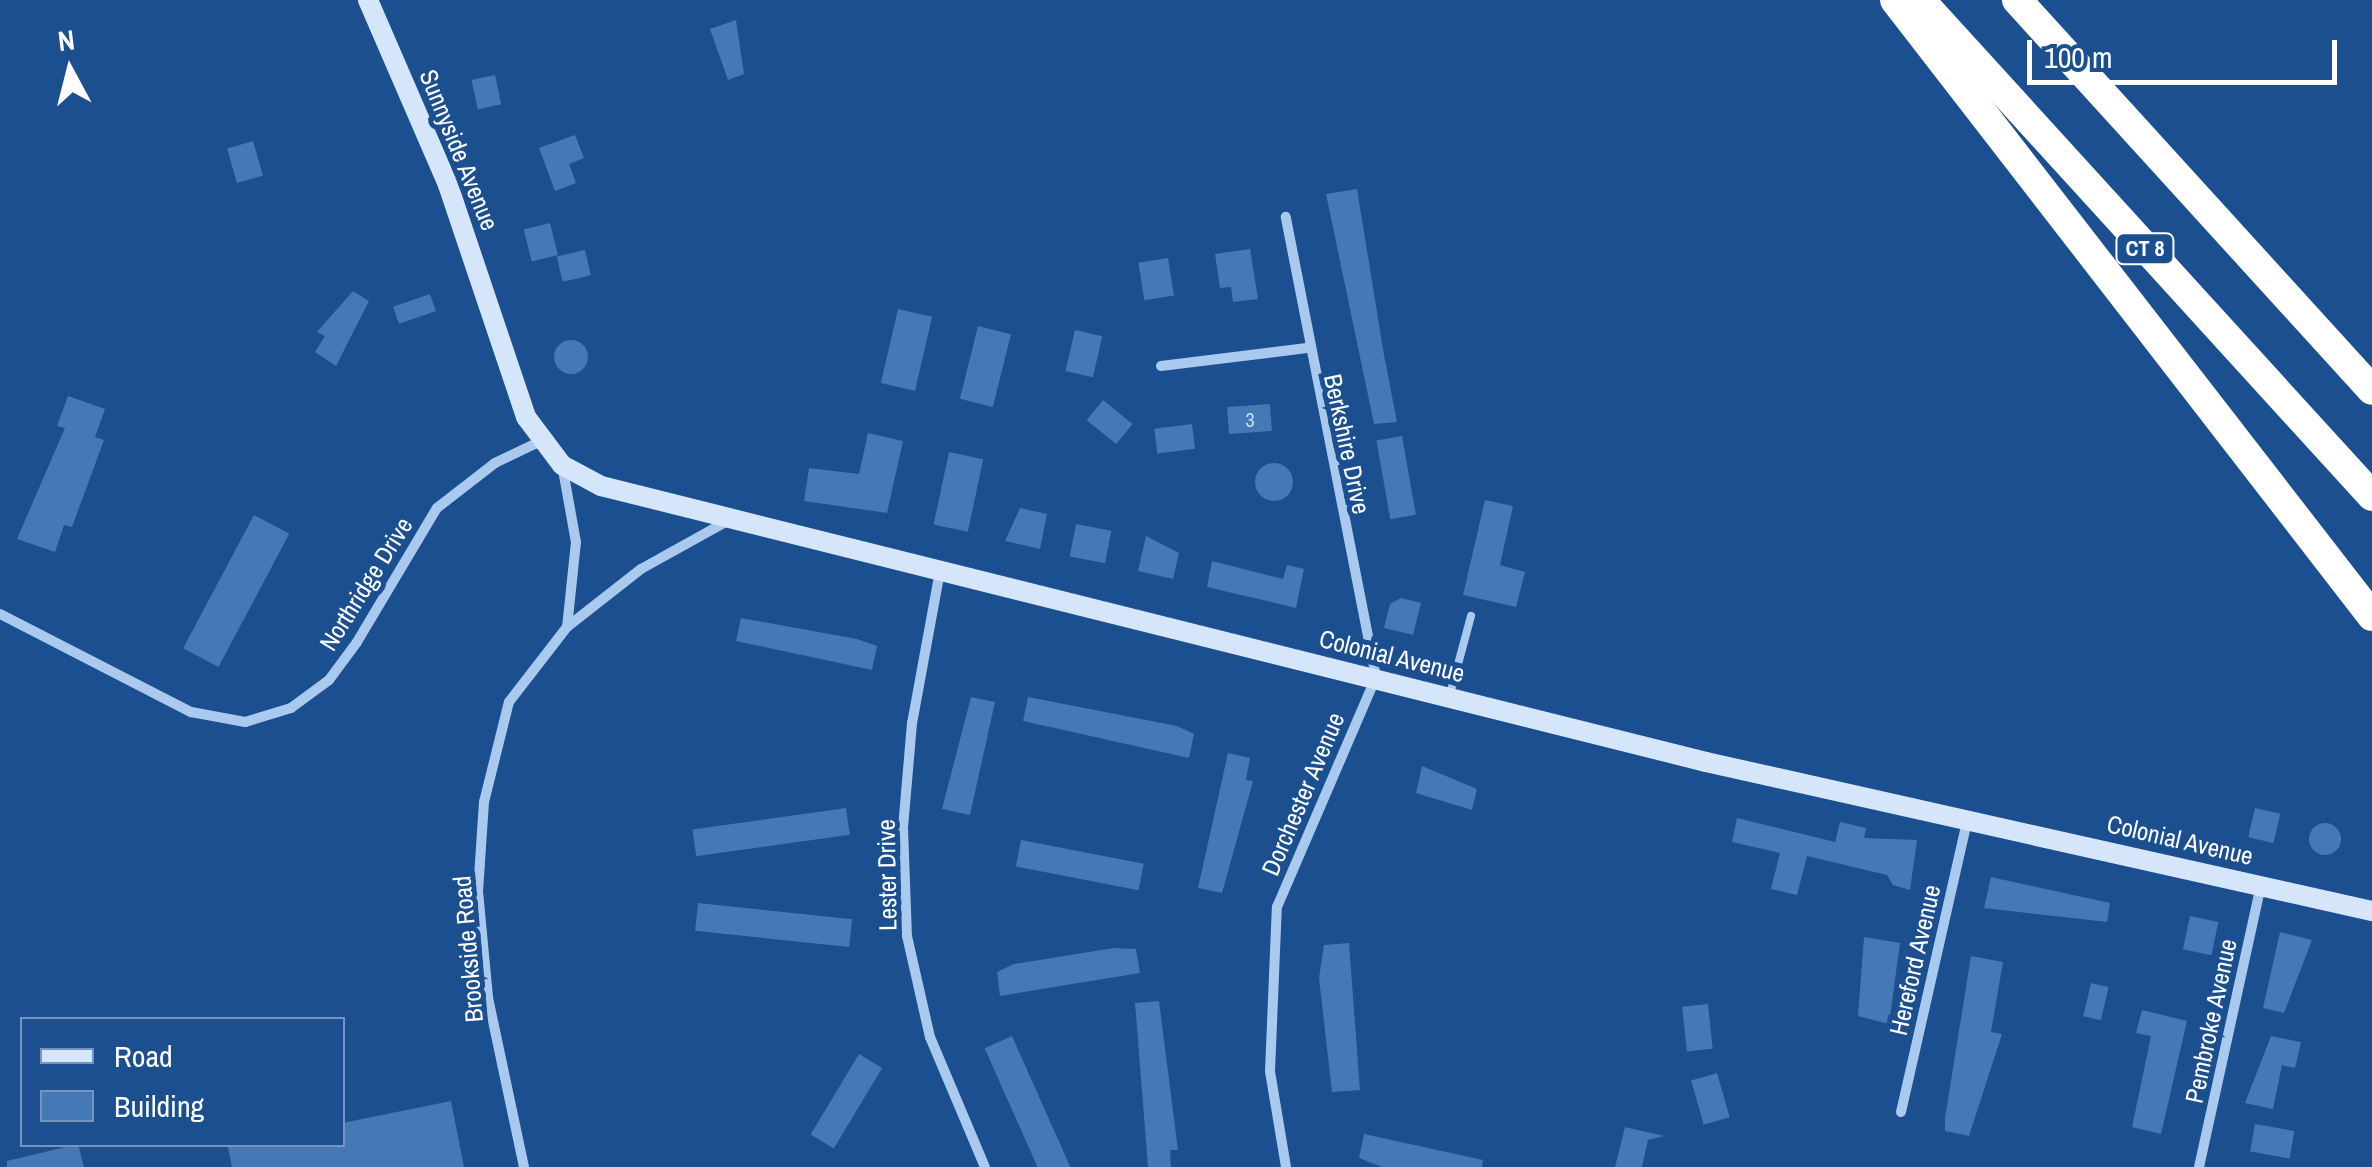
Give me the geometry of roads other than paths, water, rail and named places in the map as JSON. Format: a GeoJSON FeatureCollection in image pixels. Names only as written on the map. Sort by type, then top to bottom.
{"type":"FeatureCollection","features":[{"type":"Feature","properties":{"kind":"highway"},"geometry":{"type":"LineString","coordinates":[[1895,0],[2372,616]]}},
{"type":"Feature","properties":{"kind":"highway","name":"CT 8"},"geometry":{"type":"LineString","coordinates":[[1920,0],[2372,496]]}},
{"type":"Feature","properties":{"kind":"highway"},"geometry":{"type":"LineString","coordinates":[[2017,0],[2372,390]]}},
{"type":"Feature","properties":{"kind":"highway"},"geometry":{"type":"LineString","coordinates":[[2307,318],[2372,381]]}},
{"type":"Feature","properties":{"kind":"street","name":"Sunnyside Avenue"},"geometry":{"type":"LineString","coordinates":[[368,0],[448,185],[492,323]]}},
{"type":"Feature","properties":{"kind":"street","name":"Berkshire Drive"},"geometry":{"type":"LineString","coordinates":[[1286,217],[1307,348],[1376,677]]}},
{"type":"Feature","properties":{"kind":"street","name":"Colonial Avenue"},"geometry":{"type":"LineString","coordinates":[[492,323],[512,388],[541,441],[562,465],[601,486],[724,523],[2372,911]]}},
{"type":"Feature","properties":{"kind":"street"},"geometry":{"type":"LineString","coordinates":[[1161,366],[1307,348]]}},
{"type":"Feature","properties":{"kind":"street","name":"Northridge Drive"},"geometry":{"type":"LineString","coordinates":[[0,614],[191,712],[246,722],[290,708],[330,680],[358,642],[437,508],[495,464],[541,441]]}},
{"type":"Feature","properties":{"kind":"street"},"geometry":{"type":"LineString","coordinates":[[562,465],[576,542],[566,627]]}},
{"type":"Feature","properties":{"kind":"street","name":"Brookside Road"},"geometry":{"type":"LineString","coordinates":[[524,1167],[488,997],[478,892],[484,802],[509,702],[566,627],[641,570],[724,523]]}},
{"type":"Feature","properties":{"kind":"street","name":"Lester Drive"},"geometry":{"type":"LineString","coordinates":[[940,571],[912,723],[903,828],[907,936],[930,1036],[985,1167]]}},
{"type":"Feature","properties":{"kind":"street","name":"Dorchester Avenue"},"geometry":{"type":"LineString","coordinates":[[1286,1167],[1270,1071],[1277,907],[1376,677]]}},
{"type":"Feature","properties":{"kind":"street","name":"Hereford Avenue"},"geometry":{"type":"LineString","coordinates":[[1900,1112],[1969,817]]}},
{"type":"Feature","properties":{"kind":"street","name":"Pembroke Avenue"},"geometry":{"type":"LineString","coordinates":[[2199,1167],[2261,884]]}},
{"type":"Feature","properties":{"kind":"lane"},"geometry":{"type":"LineString","coordinates":[[1449,696],[1471,616]]}}]}
